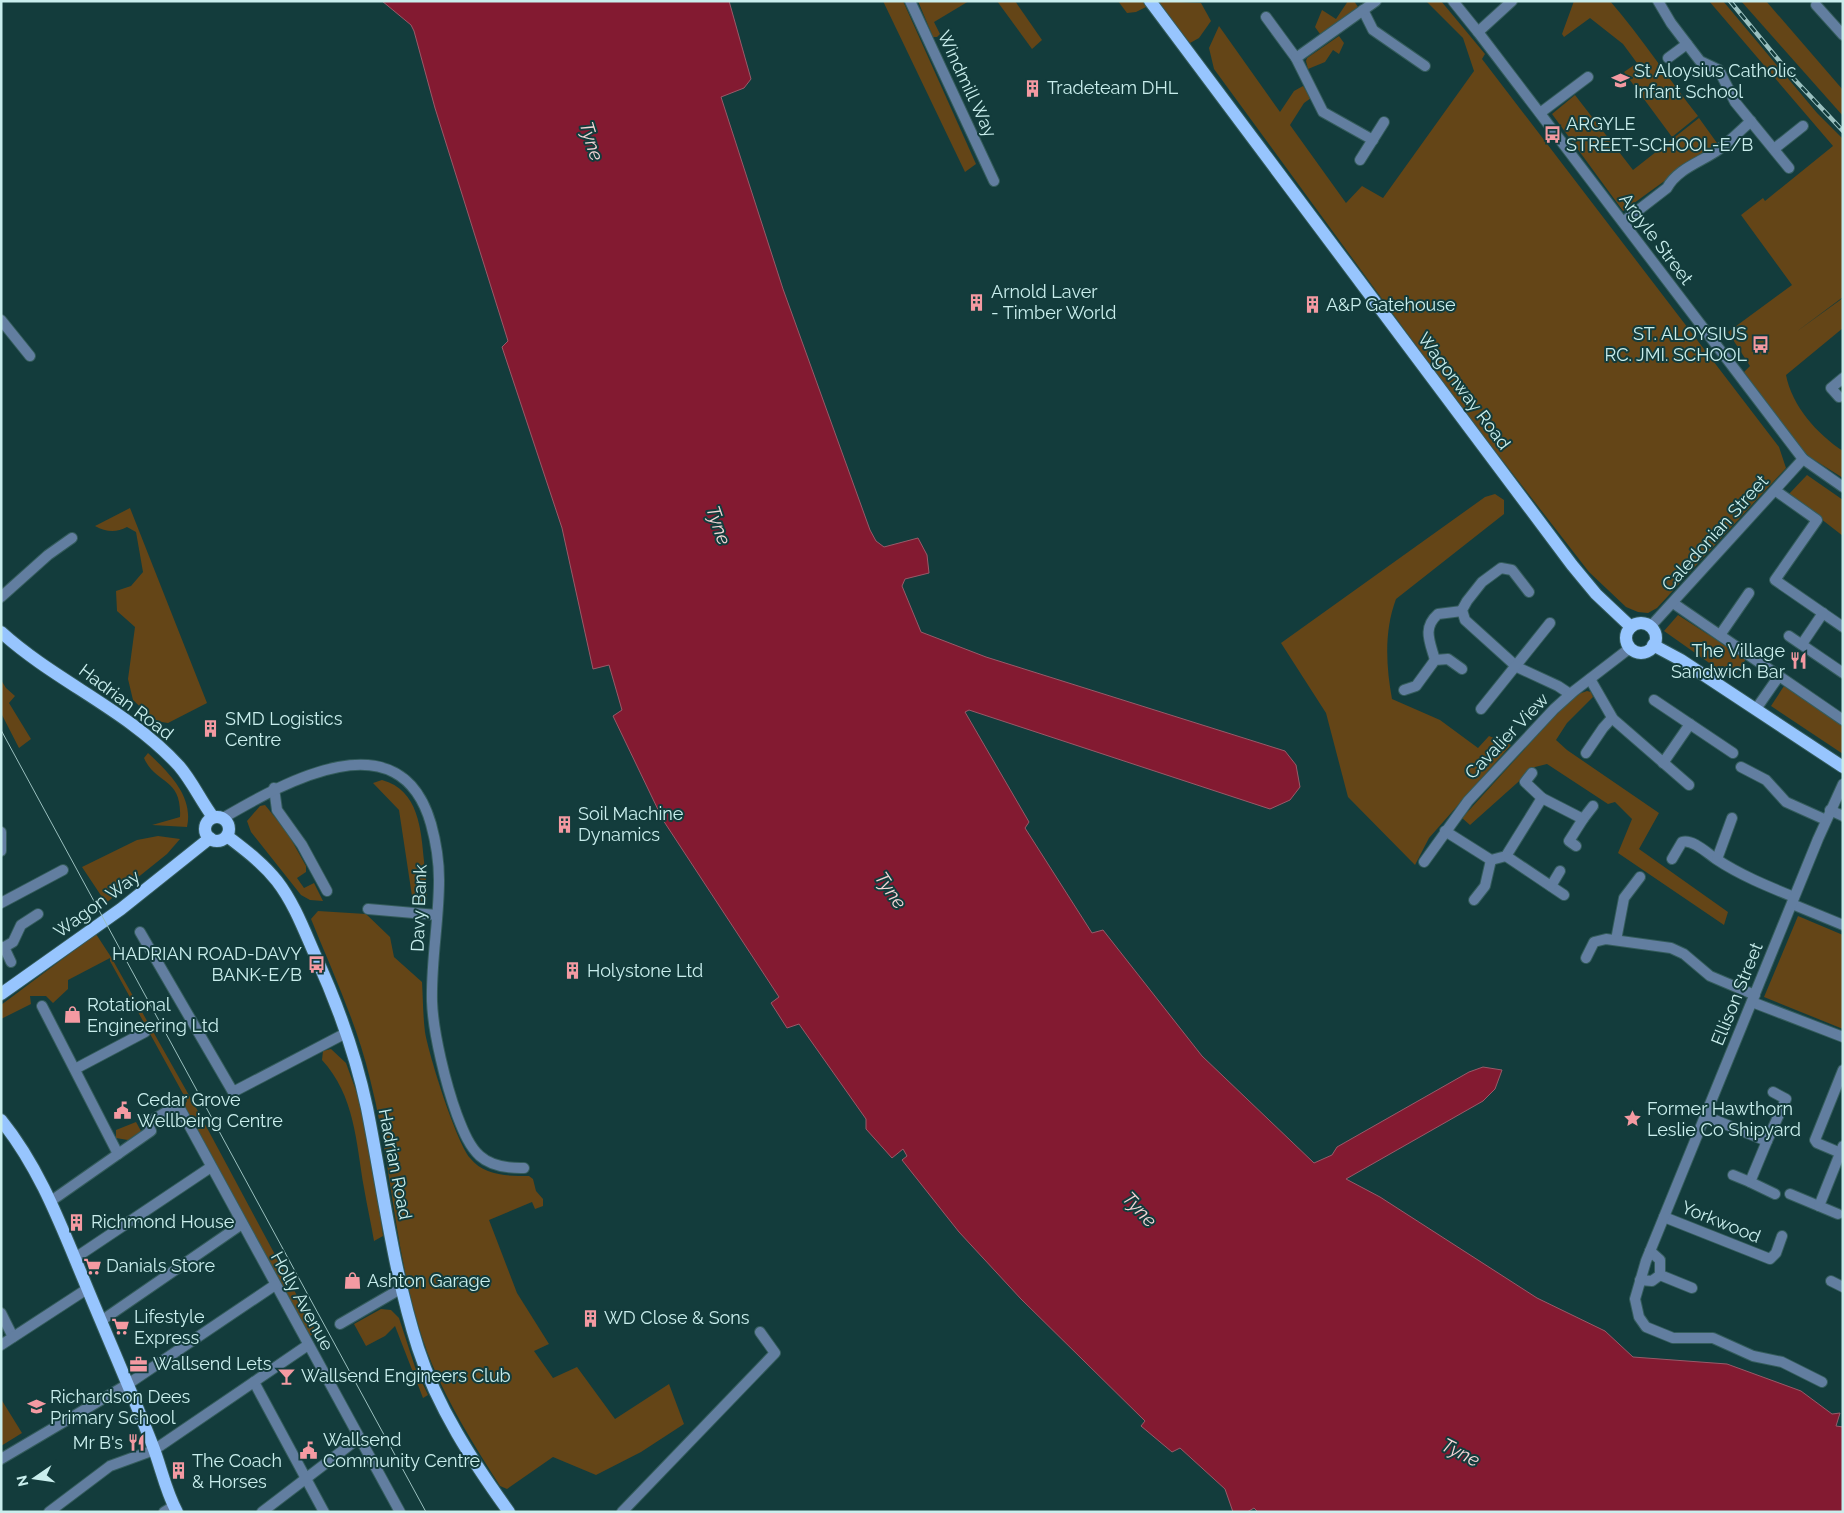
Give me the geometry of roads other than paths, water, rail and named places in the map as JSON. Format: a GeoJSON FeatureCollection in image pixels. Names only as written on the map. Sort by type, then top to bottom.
{"type":"FeatureCollection","features":[{"type":"Feature","properties":{"kind":"main road","name":"Wagonway Road"},"geometry":{"type":"LineString","coordinates":[[1150,1],[1572,565],[1596,594],[1631,627]]}},
{"type":"Feature","properties":{"kind":"main road"},"geometry":{"type":"LineString","coordinates":[[1642,623],[1650,627],[1655,635],[1653,645],[1646,652],[1641,653],[1630,648],[1626,638],[1631,627],[1642,623]]}},
{"type":"Feature","properties":{"kind":"main road","name":"Hadrian Road"},"geometry":{"type":"LineString","coordinates":[[1,632],[27,653],[100,701],[148,738],[178,766],[218,817]]}},
{"type":"Feature","properties":{"kind":"main road"},"geometry":{"type":"LineString","coordinates":[[1653,645],[1681,660],[1843,767]]}},
{"type":"Feature","properties":{"kind":"main road"},"geometry":{"type":"LineString","coordinates":[[218,817],[228,824],[227,836],[217,841],[210,838],[205,829],[207,822],[218,817]]}},
{"type":"Feature","properties":{"kind":"main road","name":"Hadrian Road"},"geometry":{"type":"LineString","coordinates":[[227,836],[260,862],[277,882],[298,915],[322,970],[346,1033],[366,1106],[402,1288],[417,1347],[438,1398],[488,1482],[510,1512]]}},
{"type":"Feature","properties":{"kind":"main road","name":"Wagon Way"},"geometry":{"type":"LineString","coordinates":[[1,994],[121,909],[210,838]]}},
{"type":"Feature","properties":{"kind":"main road"},"geometry":{"type":"LineString","coordinates":[[1,1120],[26,1153],[51,1201],[154,1450],[172,1510]]}},
{"type":"Feature","properties":{"kind":"street","name":"Windmill Way"},"geometry":{"type":"LineString","coordinates":[[910,1],[994,181]]}},
{"type":"Feature","properties":{"kind":"street","name":"Argyle Street"},"geometry":{"type":"LineString","coordinates":[[1453,1],[1803,459],[1843,487]]}},
{"type":"Feature","properties":{"kind":"street"},"geometry":{"type":"LineString","coordinates":[[1478,32],[1512,1]]}},
{"type":"Feature","properties":{"kind":"street"},"geometry":{"type":"LineString","coordinates":[[1658,1],[1671,23],[1700,61],[1719,70],[1735,102],[1789,168]]}},
{"type":"Feature","properties":{"kind":"street"},"geometry":{"type":"LineString","coordinates":[[1296,58],[1369,4],[1373,30],[1425,66]]}},
{"type":"Feature","properties":{"kind":"street"},"geometry":{"type":"LineString","coordinates":[[1816,6],[1842,31]]}},
{"type":"Feature","properties":{"kind":"street"},"geometry":{"type":"LineString","coordinates":[[1266,17],[1296,58],[1323,112],[1373,140]]}},
{"type":"Feature","properties":{"kind":"street"},"geometry":{"type":"LineString","coordinates":[[1668,58],[1687,44]]}},
{"type":"Feature","properties":{"kind":"street"},"geometry":{"type":"LineString","coordinates":[[1540,113],[1588,77]]}},
{"type":"Feature","properties":{"kind":"street"},"geometry":{"type":"LineString","coordinates":[[1623,222],[1667,188],[1671,181],[1716,151],[1751,121]]}},
{"type":"Feature","properties":{"kind":"street"},"geometry":{"type":"LineString","coordinates":[[1360,160],[1384,122]]}},
{"type":"Feature","properties":{"kind":"street"},"geometry":{"type":"LineString","coordinates":[[1774,149],[1803,126]]}},
{"type":"Feature","properties":{"kind":"street"},"geometry":{"type":"LineString","coordinates":[[1,320],[30,356]]}},
{"type":"Feature","properties":{"kind":"street"},"geometry":{"type":"LineString","coordinates":[[1839,397],[1831,388],[1843,378]]}},
{"type":"Feature","properties":{"kind":"street","name":"Caledonian Street"},"geometry":{"type":"LineString","coordinates":[[1650,627],[1776,491],[1803,459]]}},
{"type":"Feature","properties":{"kind":"street"},"geometry":{"type":"LineString","coordinates":[[1776,491],[1817,520],[1775,580],[1843,627]]}},
{"type":"Feature","properties":{"kind":"street"},"geometry":{"type":"LineString","coordinates":[[1,597],[48,555],[72,538]]}},
{"type":"Feature","properties":{"kind":"street"},"geometry":{"type":"LineString","coordinates":[[1529,592],[1512,570],[1501,568],[1478,585],[1462,611],[1469,625],[1516,666],[1558,686],[1570,694]]}},
{"type":"Feature","properties":{"kind":"street"},"geometry":{"type":"LineString","coordinates":[[1720,635],[1749,593]]}},
{"type":"Feature","properties":{"kind":"street"},"geometry":{"type":"LineString","coordinates":[[1673,603],[1843,720]]}},
{"type":"Feature","properties":{"kind":"street"},"geometry":{"type":"LineString","coordinates":[[1435,660],[1427,632],[1429,624],[1438,614],[1462,611]]}},
{"type":"Feature","properties":{"kind":"street"},"geometry":{"type":"LineString","coordinates":[[1802,644],[1823,613]]}},
{"type":"Feature","properties":{"kind":"street"},"geometry":{"type":"LineString","coordinates":[[1481,708],[1550,623]]}},
{"type":"Feature","properties":{"kind":"street"},"geometry":{"type":"LineString","coordinates":[[1789,636],[1843,673]]}},
{"type":"Feature","properties":{"kind":"street","name":"Cavalier View"},"geometry":{"type":"LineString","coordinates":[[1424,862],[1468,801],[1570,694],[1630,648]]}},
{"type":"Feature","properties":{"kind":"street"},"geometry":{"type":"LineString","coordinates":[[1404,690],[1416,686],[1435,660],[1448,658],[1462,669]]}},
{"type":"Feature","properties":{"kind":"street"},"geometry":{"type":"LineString","coordinates":[[1756,709],[1779,676]]}},
{"type":"Feature","properties":{"kind":"street"},"geometry":{"type":"LineString","coordinates":[[1590,679],[1612,718],[1689,785]]}},
{"type":"Feature","properties":{"kind":"street"},"geometry":{"type":"LineString","coordinates":[[1654,700],[1733,753]]}},
{"type":"Feature","properties":{"kind":"street"},"geometry":{"type":"LineString","coordinates":[[1586,753],[1612,718]]}},
{"type":"Feature","properties":{"kind":"street"},"geometry":{"type":"LineString","coordinates":[[1663,763],[1690,724]]}},
{"type":"Feature","properties":{"kind":"street","name":"Davy Bank"},"geometry":{"type":"LineString","coordinates":[[218,817],[274,788],[312,773],[339,766],[373,765],[391,771],[417,790],[425,804],[436,844],[439,879],[432,1003],[452,1102],[466,1140],[479,1157],[506,1168],[524,1168]]}},
{"type":"Feature","properties":{"kind":"street"},"geometry":{"type":"LineString","coordinates":[[1741,768],[1766,780],[1786,802],[1826,820]]}},
{"type":"Feature","properties":{"kind":"street"},"geometry":{"type":"LineString","coordinates":[[1532,772],[1525,782],[1542,798],[1583,818]]}},
{"type":"Feature","properties":{"kind":"street","name":"Ellison Street"},"geometry":{"type":"LineString","coordinates":[[1822,1382],[1782,1362],[1753,1356],[1713,1338],[1673,1338],[1646,1327],[1639,1317],[1635,1298],[1650,1251],[1826,820],[1836,803],[1843,784]]}},
{"type":"Feature","properties":{"kind":"street"},"geometry":{"type":"LineString","coordinates":[[274,788],[277,810],[302,846],[312,876],[327,891]]}},
{"type":"Feature","properties":{"kind":"street"},"geometry":{"type":"LineString","coordinates":[[1445,831],[1491,860],[1506,856],[1542,798]]}},
{"type":"Feature","properties":{"kind":"street"},"geometry":{"type":"LineString","coordinates":[[1836,803],[1842,814]]}},
{"type":"Feature","properties":{"kind":"street"},"geometry":{"type":"LineString","coordinates":[[1576,846],[1569,841],[1593,806]]}},
{"type":"Feature","properties":{"kind":"street"},"geometry":{"type":"LineString","coordinates":[[1716,860],[1732,818]]}},
{"type":"Feature","properties":{"kind":"street"},"geometry":{"type":"LineString","coordinates":[[1,832],[1,850]]}},
{"type":"Feature","properties":{"kind":"street"},"geometry":{"type":"LineString","coordinates":[[1672,858],[1679,845],[1686,841],[1716,860],[1843,925]]}},
{"type":"Feature","properties":{"kind":"street"},"geometry":{"type":"LineString","coordinates":[[1506,856],[1564,895]]}},
{"type":"Feature","properties":{"kind":"street"},"geometry":{"type":"LineString","coordinates":[[1474,900],[1485,886],[1491,860]]}},
{"type":"Feature","properties":{"kind":"street"},"geometry":{"type":"LineString","coordinates":[[1,903],[63,870]]}},
{"type":"Feature","properties":{"kind":"street"},"geometry":{"type":"LineString","coordinates":[[1551,886],[1560,871]]}},
{"type":"Feature","properties":{"kind":"street"},"geometry":{"type":"LineString","coordinates":[[1616,940],[1624,898],[1640,877]]}},
{"type":"Feature","properties":{"kind":"street"},"geometry":{"type":"LineString","coordinates":[[368,909],[437,915]]}},
{"type":"Feature","properties":{"kind":"street"},"geometry":{"type":"LineString","coordinates":[[11,962],[2,948],[14,942],[21,924],[38,914]]}},
{"type":"Feature","properties":{"kind":"street"},"geometry":{"type":"LineString","coordinates":[[140,932],[233,1092],[346,1033]]}},
{"type":"Feature","properties":{"kind":"street"},"geometry":{"type":"LineString","coordinates":[[1586,958],[1594,942],[1606,938],[1671,948],[1684,954],[1710,976],[1753,998],[1843,1037]]}},
{"type":"Feature","properties":{"kind":"street"},"geometry":{"type":"LineString","coordinates":[[42,1006],[118,1154],[51,1201]]}},
{"type":"Feature","properties":{"kind":"street"},"geometry":{"type":"LineString","coordinates":[[75,1069],[145,1032]]}},
{"type":"Feature","properties":{"kind":"street"},"geometry":{"type":"LineString","coordinates":[[1819,1206],[1842,1151],[1816,1143],[1815,1140],[1843,1070]]}},
{"type":"Feature","properties":{"kind":"street"},"geometry":{"type":"LineString","coordinates":[[1750,1182],[1786,1099],[1773,1092]]}},
{"type":"Feature","properties":{"kind":"street","name":"Holly Avenue"},"geometry":{"type":"LineString","coordinates":[[118,1154],[151,1131],[147,1123],[178,1105],[400,1512]]}},
{"type":"Feature","properties":{"kind":"street"},"geometry":{"type":"LineString","coordinates":[[1705,1116],[1767,1141]]}},
{"type":"Feature","properties":{"kind":"street"},"geometry":{"type":"LineString","coordinates":[[75,1258],[211,1167]]}},
{"type":"Feature","properties":{"kind":"street"},"geometry":{"type":"LineString","coordinates":[[1733,1175],[1775,1194]]}},
{"type":"Feature","properties":{"kind":"street"},"geometry":{"type":"LineString","coordinates":[[1790,1194],[1838,1214]]}},
{"type":"Feature","properties":{"kind":"street","name":"Yorkwood"},"geometry":{"type":"LineString","coordinates":[[1664,1217],[1770,1259],[1776,1253],[1782,1236]]}},
{"type":"Feature","properties":{"kind":"street"},"geometry":{"type":"LineString","coordinates":[[101,1321],[242,1224]]}},
{"type":"Feature","properties":{"kind":"street"},"geometry":{"type":"LineString","coordinates":[[1650,1251],[1660,1260],[1660,1275]]}},
{"type":"Feature","properties":{"kind":"street"},"geometry":{"type":"LineString","coordinates":[[1640,1280],[1652,1281],[1660,1275]]}},
{"type":"Feature","properties":{"kind":"street"},"geometry":{"type":"LineString","coordinates":[[1660,1275],[1692,1288]]}},
{"type":"Feature","properties":{"kind":"street"},"geometry":{"type":"LineString","coordinates":[[1831,1281],[1843,1287]]}},
{"type":"Feature","properties":{"kind":"street"},"geometry":{"type":"LineString","coordinates":[[1,1459],[128,1384],[275,1285]]}},
{"type":"Feature","properties":{"kind":"street"},"geometry":{"type":"LineString","coordinates":[[340,1324],[402,1288]]}},
{"type":"Feature","properties":{"kind":"street"},"geometry":{"type":"LineString","coordinates":[[1,1345],[87,1289]]}},
{"type":"Feature","properties":{"kind":"street"},"geometry":{"type":"LineString","coordinates":[[1,1312],[14,1337]]}},
{"type":"Feature","properties":{"kind":"street"},"geometry":{"type":"LineString","coordinates":[[622,1512],[775,1353],[760,1332]]}},
{"type":"Feature","properties":{"kind":"street"},"geometry":{"type":"LineString","coordinates":[[49,1512],[115,1463],[154,1450],[308,1345]]}},
{"type":"Feature","properties":{"kind":"street"},"geometry":{"type":"LineString","coordinates":[[254,1382],[324,1512]]}},
{"type":"Feature","properties":{"kind":"street"},"geometry":{"type":"LineString","coordinates":[[262,1512],[359,1438]]}},
{"type":"Feature","properties":{"kind":"water","name":"Tyne"},"geometry":{"type":"Polygon","coordinates":[[[382,1],[729,1],[751,79],[744,88],[721,97],[783,289],[870,530],[876,541],[884,547],[918,538],[927,555],[929,573],[905,579],[902,586],[921,632],[986,657],[1285,751],[1296,765],[1300,787],[1290,800],[1270,809],[969,710],[965,712],[1029,822],[1025,828],[1092,933],[1103,930],[1202,1056],[1314,1163],[1332,1155],[1337,1147],[1469,1072],[1483,1067],[1502,1070],[1495,1089],[1483,1101],[1346,1179],[1380,1197],[1537,1298],[1605,1331],[1633,1357],[1727,1364],[1801,1391],[1832,1414],[1840,1413],[1836,1426],[1843,1427],[1843,1512],[1258,1512],[1254,1508],[1247,1512],[1233,1512],[1225,1489],[1180,1448],[1172,1452],[1141,1426],[1145,1421],[1021,1299],[959,1232],[902,1160],[907,1156],[903,1149],[892,1158],[866,1129],[866,1119],[799,1024],[787,1028],[771,1003],[779,997],[663,820],[613,716],[622,710],[609,665],[593,669],[562,528],[502,347],[508,341],[435,108],[414,31],[411,25],[382,1]]]}},
{"type":"Feature","properties":{"kind":"tram line"},"geometry":{"type":"LineString","coordinates":[[1,730],[426,1512]]}},
{"type":"Feature","properties":{"kind":"railway"},"geometry":{"type":"LineString","coordinates":[[1730,1],[1795,80],[1843,131]]}},
{"type":"Feature","properties":{"kind":"place","name":"St Aloysius Catholic Infant School"},"geometry":{"type":"Point","coordinates":[1620,81]}},
{"type":"Feature","properties":{"kind":"place","name":"Tradeteam DHL"},"geometry":{"type":"Point","coordinates":[1033,88]}},
{"type":"Feature","properties":{"kind":"place","name":"ARGYLE STREET-SCHOOL-E/B"},"geometry":{"type":"Point","coordinates":[1552,134]}},
{"type":"Feature","properties":{"kind":"place","name":"Arnold Laver - Timber World"},"geometry":{"type":"Point","coordinates":[977,302]}},
{"type":"Feature","properties":{"kind":"place","name":"A&P Gatehouse"},"geometry":{"type":"Point","coordinates":[1312,305]}},
{"type":"Feature","properties":{"kind":"place","name":"ST. ALOYSIUS RC. JMI. SCHOOL"},"geometry":{"type":"Point","coordinates":[1761,344]}},
{"type":"Feature","properties":{"kind":"place","name":"The Village Sandwich Bar"},"geometry":{"type":"Point","coordinates":[1799,661]}},
{"type":"Feature","properties":{"kind":"place","name":"SMD Logistics Centre"},"geometry":{"type":"Point","coordinates":[211,729]}},
{"type":"Feature","properties":{"kind":"place","name":"Soil Machine Dynamics"},"geometry":{"type":"Point","coordinates":[564,824]}},
{"type":"Feature","properties":{"kind":"place","name":"HADRIAN ROAD-DAVY BANK-E/B"},"geometry":{"type":"Point","coordinates":[316,964]}},
{"type":"Feature","properties":{"kind":"place","name":"Holystone Ltd"},"geometry":{"type":"Point","coordinates":[573,971]}},
{"type":"Feature","properties":{"kind":"place","name":"Rotational Engineering Ltd"},"geometry":{"type":"Point","coordinates":[73,1015]}},
{"type":"Feature","properties":{"kind":"place","name":"Cedar Grove Wellbeing Centre"},"geometry":{"type":"Point","coordinates":[123,1110]}},
{"type":"Feature","properties":{"kind":"place","name":"Former Hawthorn Leslie Co Shipyard"},"geometry":{"type":"Point","coordinates":[1633,1119]}},
{"type":"Feature","properties":{"kind":"place","name":"Richmond House"},"geometry":{"type":"Point","coordinates":[77,1222]}},
{"type":"Feature","properties":{"kind":"place","name":"Danials Store"},"geometry":{"type":"Point","coordinates":[92,1266]}},
{"type":"Feature","properties":{"kind":"place","name":"Ashton Garage"},"geometry":{"type":"Point","coordinates":[353,1281]}},
{"type":"Feature","properties":{"kind":"place","name":"WD Close & Sons"},"geometry":{"type":"Point","coordinates":[590,1318]}},
{"type":"Feature","properties":{"kind":"place","name":"Lifestyle Express"},"geometry":{"type":"Point","coordinates":[120,1327]}},
{"type":"Feature","properties":{"kind":"place","name":"Wallsend Lets"},"geometry":{"type":"Point","coordinates":[139,1364]}},
{"type":"Feature","properties":{"kind":"place","name":"Wallsend Engineers Club"},"geometry":{"type":"Point","coordinates":[287,1376]}},
{"type":"Feature","properties":{"kind":"place","name":"Richardson Dees Primary School"},"geometry":{"type":"Point","coordinates":[36,1407]}},
{"type":"Feature","properties":{"kind":"place","name":"Mr B's"},"geometry":{"type":"Point","coordinates":[137,1443]}},
{"type":"Feature","properties":{"kind":"place","name":"Wallsend Community Centre"},"geometry":{"type":"Point","coordinates":[309,1450]}},
{"type":"Feature","properties":{"kind":"place","name":"The Coach & Horses"},"geometry":{"type":"Point","coordinates":[178,1471]}}]}
